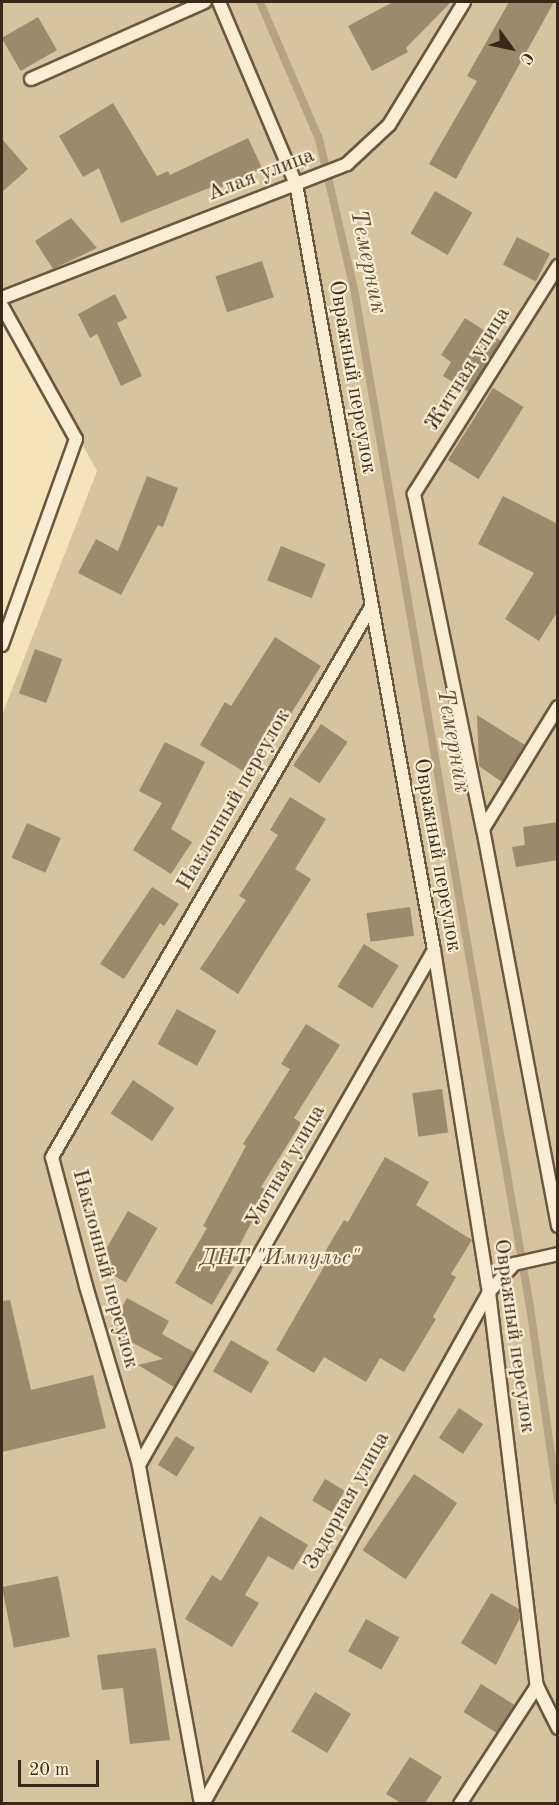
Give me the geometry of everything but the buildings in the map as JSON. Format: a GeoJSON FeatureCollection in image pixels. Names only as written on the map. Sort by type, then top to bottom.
{"type":"FeatureCollection","features":[{"type":"Feature","properties":{"kind":"lane"},"geometry":{"type":"LineString","coordinates":[[32,79],[205,2]]}},
{"type":"Feature","properties":{"kind":"lane","name":"Овражный переулок"},"geometry":{"type":"LineString","coordinates":[[219,2],[296,184],[434,950],[489,1292],[537,1686],[558,1728]]}},
{"type":"Feature","properties":{"kind":"lane","name":"Алая улица"},"geometry":{"type":"LineString","coordinates":[[2,298],[347,164],[389,125],[464,2]]}},
{"type":"Feature","properties":{"kind":"lane","name":"Житная улица"},"geometry":{"type":"LineString","coordinates":[[483,829],[414,494],[558,266]]}},
{"type":"Feature","properties":{"kind":"lane"},"geometry":{"type":"LineString","coordinates":[[2,306],[76,439],[2,645]]}},
{"type":"Feature","properties":{"kind":"lane","name":"Наклонный переулок"},"geometry":{"type":"LineString","coordinates":[[202,1803],[139,1465],[86,1286],[52,1157],[371,607]]}},
{"type":"Feature","properties":{"kind":"lane"},"geometry":{"type":"LineString","coordinates":[[558,707],[483,829],[558,1226]]}},
{"type":"Feature","properties":{"kind":"lane","name":"Уютная улица"},"geometry":{"type":"LineString","coordinates":[[139,1465],[434,950]]}},
{"type":"Feature","properties":{"kind":"lane","name":"Задорная улица"},"geometry":{"type":"LineString","coordinates":[[202,1803],[489,1292],[514,1264],[558,1254]]}},
{"type":"Feature","properties":{"kind":"lane"},"geometry":{"type":"LineString","coordinates":[[460,1803],[537,1686]]}},
{"type":"Feature","properties":{"kind":"green space","name":"ДНТ \"Импульс\""},"geometry":{"type":"Polygon","coordinates":[[[2,2],[557,2],[557,1803],[2,1803],[2,715],[97,471],[2,300],[2,2]]]}},
{"type":"Feature","properties":{"kind":"waterway","name":"Темерник"},"geometry":{"type":"LineString","coordinates":[[260,2],[319,139],[355,294],[530,1307],[558,1501]]}}]}
